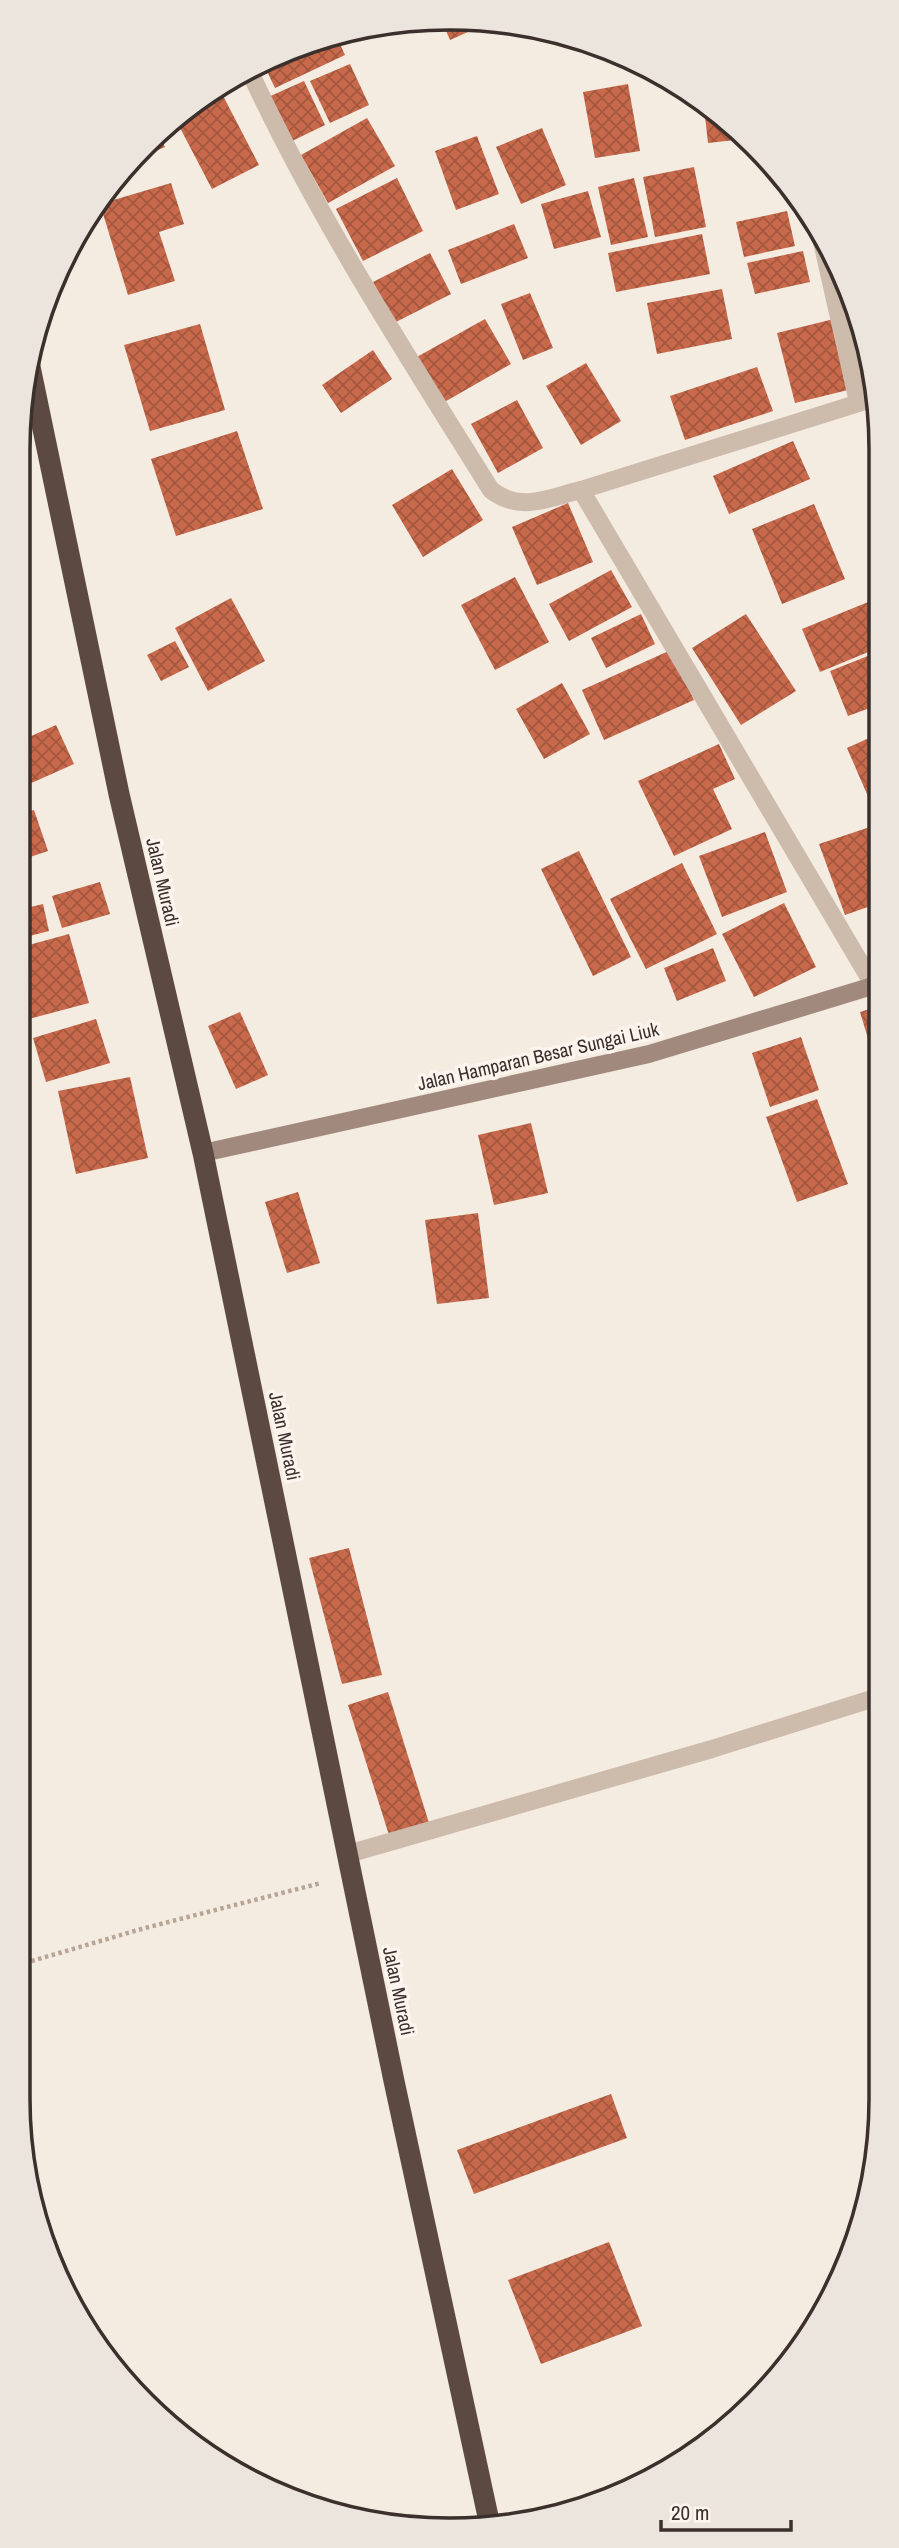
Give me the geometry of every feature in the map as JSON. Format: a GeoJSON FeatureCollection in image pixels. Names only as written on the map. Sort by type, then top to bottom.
{"type":"FeatureCollection","features":[{"type":"Feature","properties":{"kind":"highway","name":"Jalan Muradi"},"geometry":{"type":"LineString","coordinates":[[34,388],[119,794],[203,1153],[488,2516]]}},
{"type":"Feature","properties":{"kind":"street"},"geometry":{"type":"LineString","coordinates":[[253,79],[284,146],[361,282],[491,490],[505,500],[519,504],[581,490],[866,400]]}},
{"type":"Feature","properties":{"kind":"street"},"geometry":{"type":"LineString","coordinates":[[828,269],[858,402]]}},
{"type":"Feature","properties":{"kind":"street"},"geometry":{"type":"LineString","coordinates":[[581,490],[869,972]]}},
{"type":"Feature","properties":{"kind":"street","name":"Jalan Hamparan Besar Sungai Liuk"},"geometry":{"type":"LineString","coordinates":[[203,1153],[649,1054],[869,987]]}},
{"type":"Feature","properties":{"kind":"street"},"geometry":{"type":"LineString","coordinates":[[348,1854],[699,1753],[869,1700]]}},
{"type":"Feature","properties":{"kind":"path"},"geometry":{"type":"LineString","coordinates":[[30,1962],[145,1928],[352,1875]]}},
{"type":"Feature","properties":{"kind":"building"},"geometry":{"type":"Polygon","coordinates":[[[446,30],[471,31],[450,40],[446,30]]]}},
{"type":"Feature","properties":{"kind":"building"},"geometry":{"type":"Polygon","coordinates":[[[340,44],[345,55],[275,88],[267,72],[340,44]]]}},
{"type":"Feature","properties":{"kind":"building"},"geometry":{"type":"Polygon","coordinates":[[[350,64],[369,105],[330,123],[310,81],[350,64]]]}},
{"type":"Feature","properties":{"kind":"building"},"geometry":{"type":"Polygon","coordinates":[[[304,81],[325,125],[288,143],[266,98],[304,81]]]}},
{"type":"Feature","properties":{"kind":"building"},"geometry":{"type":"Polygon","coordinates":[[[628,84],[640,151],[595,158],[583,92],[628,84]]]}},
{"type":"Feature","properties":{"kind":"building"},"geometry":{"type":"Polygon","coordinates":[[[223,96],[259,165],[212,189],[180,128],[223,96]]]}},
{"type":"Feature","properties":{"kind":"building"},"geometry":{"type":"Polygon","coordinates":[[[705,116],[733,140],[708,143],[705,116]]]}},
{"type":"Feature","properties":{"kind":"building"},"geometry":{"type":"Polygon","coordinates":[[[367,118],[395,166],[328,203],[301,155],[367,118]]]}},
{"type":"Feature","properties":{"kind":"building"},"geometry":{"type":"Polygon","coordinates":[[[542,128],[566,185],[521,204],[496,147],[542,128]]]}},
{"type":"Feature","properties":{"kind":"building"},"geometry":{"type":"Polygon","coordinates":[[[477,136],[499,194],[456,210],[435,151],[477,136]]]}},
{"type":"Feature","properties":{"kind":"building"},"geometry":{"type":"Polygon","coordinates":[[[694,167],[706,227],[655,237],[643,177],[694,167]]]}},
{"type":"Feature","properties":{"kind":"building"},"geometry":{"type":"Polygon","coordinates":[[[397,178],[423,231],[363,261],[336,209],[397,178]]]}},
{"type":"Feature","properties":{"kind":"building"},"geometry":{"type":"Polygon","coordinates":[[[634,178],[648,237],[611,245],[598,187],[634,178]]]}},
{"type":"Feature","properties":{"kind":"building"},"geometry":{"type":"Polygon","coordinates":[[[171,183],[184,224],[159,232],[175,281],[128,295],[103,212],[111,201],[171,183]]]}},
{"type":"Feature","properties":{"kind":"building"},"geometry":{"type":"Polygon","coordinates":[[[588,191],[601,237],[554,249],[541,204],[588,191]]]}},
{"type":"Feature","properties":{"kind":"building"},"geometry":{"type":"Polygon","coordinates":[[[787,211],[795,246],[744,257],[736,222],[787,211]]]}},
{"type":"Feature","properties":{"kind":"building"},"geometry":{"type":"Polygon","coordinates":[[[514,224],[528,258],[461,284],[448,250],[514,224]]]}},
{"type":"Feature","properties":{"kind":"building"},"geometry":{"type":"Polygon","coordinates":[[[702,234],[710,274],[616,292],[608,253],[702,234]]]}},
{"type":"Feature","properties":{"kind":"building"},"geometry":{"type":"Polygon","coordinates":[[[803,251],[810,282],[755,294],[747,263],[803,251]]]}},
{"type":"Feature","properties":{"kind":"building"},"geometry":{"type":"Polygon","coordinates":[[[430,253],[451,294],[394,323],[373,282],[430,253]]]}},
{"type":"Feature","properties":{"kind":"building"},"geometry":{"type":"Polygon","coordinates":[[[722,289],[732,339],[657,354],[647,303],[722,289]]]}},
{"type":"Feature","properties":{"kind":"building"},"geometry":{"type":"Polygon","coordinates":[[[530,293],[553,348],[523,360],[501,304],[530,293]]]}},
{"type":"Feature","properties":{"kind":"building"},"geometry":{"type":"Polygon","coordinates":[[[485,319],[511,364],[441,404],[415,358],[485,319]]]}},
{"type":"Feature","properties":{"kind":"building"},"geometry":{"type":"Polygon","coordinates":[[[834,319],[852,389],[795,403],[777,333],[834,319]]]}},
{"type":"Feature","properties":{"kind":"building"},"geometry":{"type":"Polygon","coordinates":[[[200,324],[225,410],[150,431],[124,345],[200,324]]]}},
{"type":"Feature","properties":{"kind":"building"},"geometry":{"type":"Polygon","coordinates":[[[373,350],[392,379],[341,413],[322,385],[373,350]]]}},
{"type":"Feature","properties":{"kind":"building"},"geometry":{"type":"Polygon","coordinates":[[[586,363],[621,421],[581,445],[546,386],[586,363]]]}},
{"type":"Feature","properties":{"kind":"building"},"geometry":{"type":"Polygon","coordinates":[[[757,367],[773,411],[685,440],[670,396],[757,367]]]}},
{"type":"Feature","properties":{"kind":"building"},"geometry":{"type":"Polygon","coordinates":[[[517,400],[543,448],[498,473],[471,424],[517,400]]]}},
{"type":"Feature","properties":{"kind":"building"},"geometry":{"type":"Polygon","coordinates":[[[237,431],[263,509],[176,536],[151,459],[237,431]]]}},
{"type":"Feature","properties":{"kind":"building"},"geometry":{"type":"Polygon","coordinates":[[[793,441],[810,479],[729,514],[713,476],[793,441]]]}},
{"type":"Feature","properties":{"kind":"building"},"geometry":{"type":"Polygon","coordinates":[[[452,469],[483,520],[423,557],[392,505],[452,469]]]}},
{"type":"Feature","properties":{"kind":"building"},"geometry":{"type":"Polygon","coordinates":[[[568,503],[593,562],[537,585],[512,527],[568,503]]]}},
{"type":"Feature","properties":{"kind":"building"},"geometry":{"type":"Polygon","coordinates":[[[814,504],[845,579],[782,604],[752,529],[814,504]]]}},
{"type":"Feature","properties":{"kind":"building"},"geometry":{"type":"Polygon","coordinates":[[[611,570],[632,607],[569,641],[549,604],[611,570]]]}},
{"type":"Feature","properties":{"kind":"building"},"geometry":{"type":"Polygon","coordinates":[[[515,577],[549,642],[495,670],[461,605],[515,577]]]}},
{"type":"Feature","properties":{"kind":"building"},"geometry":{"type":"Polygon","coordinates":[[[231,598],[265,661],[208,691],[175,628],[231,598]]]}},
{"type":"Feature","properties":{"kind":"building"},"geometry":{"type":"Polygon","coordinates":[[[869,602],[869,652],[820,672],[802,629],[869,602]]]}},
{"type":"Feature","properties":{"kind":"building"},"geometry":{"type":"Polygon","coordinates":[[[641,614],[655,644],[606,668],[591,638],[641,614]]]}},
{"type":"Feature","properties":{"kind":"building"},"geometry":{"type":"Polygon","coordinates":[[[746,614],[796,691],[741,725],[692,648],[746,614]]]}},
{"type":"Feature","properties":{"kind":"building"},"geometry":{"type":"Polygon","coordinates":[[[175,641],[189,667],[161,681],[147,655],[175,641]]]}},
{"type":"Feature","properties":{"kind":"building"},"geometry":{"type":"Polygon","coordinates":[[[671,650],[694,700],[604,740],[582,690],[671,650]]]}},
{"type":"Feature","properties":{"kind":"building"},"geometry":{"type":"Polygon","coordinates":[[[869,656],[869,708],[848,716],[830,671],[869,656]]]}},
{"type":"Feature","properties":{"kind":"building"},"geometry":{"type":"Polygon","coordinates":[[[562,683],[590,734],[544,759],[516,709],[562,683]]]}},
{"type":"Feature","properties":{"kind":"building"},"geometry":{"type":"Polygon","coordinates":[[[56,725],[74,764],[30,784],[30,737],[56,725]]]}},
{"type":"Feature","properties":{"kind":"building"},"geometry":{"type":"Polygon","coordinates":[[[869,738],[869,799],[847,748],[869,738]]]}},
{"type":"Feature","properties":{"kind":"building"},"geometry":{"type":"Polygon","coordinates":[[[719,744],[735,779],[713,789],[732,829],[674,856],[638,781],[719,744]]]}},
{"type":"Feature","properties":{"kind":"building"},"geometry":{"type":"Polygon","coordinates":[[[34,810],[48,851],[30,857],[30,811],[34,810]]]}},
{"type":"Feature","properties":{"kind":"building"},"geometry":{"type":"Polygon","coordinates":[[[869,827],[869,907],[845,915],[819,844],[869,827]]]}},
{"type":"Feature","properties":{"kind":"building"},"geometry":{"type":"Polygon","coordinates":[[[765,832],[787,892],[722,917],[699,856],[765,832]]]}},
{"type":"Feature","properties":{"kind":"building"},"geometry":{"type":"Polygon","coordinates":[[[579,851],[631,957],[593,976],[541,869],[579,851]]]}},
{"type":"Feature","properties":{"kind":"building"},"geometry":{"type":"Polygon","coordinates":[[[682,863],[717,934],[646,969],[610,899],[682,863]]]}},
{"type":"Feature","properties":{"kind":"building"},"geometry":{"type":"Polygon","coordinates":[[[100,882],[110,914],[62,928],[52,896],[100,882]]]}},
{"type":"Feature","properties":{"kind":"building"},"geometry":{"type":"Polygon","coordinates":[[[784,903],[816,967],[754,997],[722,934],[784,903]]]}},
{"type":"Feature","properties":{"kind":"building"},"geometry":{"type":"Polygon","coordinates":[[[43,904],[49,931],[30,936],[30,907],[43,904]]]}},
{"type":"Feature","properties":{"kind":"building"},"geometry":{"type":"Polygon","coordinates":[[[69,934],[89,1003],[30,1019],[30,945],[69,934]]]}},
{"type":"Feature","properties":{"kind":"building"},"geometry":{"type":"Polygon","coordinates":[[[713,948],[726,981],[677,1001],[664,968],[713,948]]]}},
{"type":"Feature","properties":{"kind":"building"},"geometry":{"type":"Polygon","coordinates":[[[869,1009],[869,1042],[860,1012],[869,1009]]]}},
{"type":"Feature","properties":{"kind":"building"},"geometry":{"type":"Polygon","coordinates":[[[240,1012],[268,1075],[236,1089],[208,1026],[240,1012]]]}},
{"type":"Feature","properties":{"kind":"building"},"geometry":{"type":"Polygon","coordinates":[[[96,1019],[110,1063],[46,1082],[33,1038],[96,1019]]]}},
{"type":"Feature","properties":{"kind":"building"},"geometry":{"type":"Polygon","coordinates":[[[801,1037],[819,1090],[770,1107],[752,1053],[801,1037]]]}},
{"type":"Feature","properties":{"kind":"building"},"geometry":{"type":"Polygon","coordinates":[[[130,1077],[148,1158],[76,1174],[58,1091],[130,1077]]]}},
{"type":"Feature","properties":{"kind":"building"},"geometry":{"type":"Polygon","coordinates":[[[817,1099],[848,1184],[797,1202],[766,1117],[817,1099]]]}},
{"type":"Feature","properties":{"kind":"building"},"geometry":{"type":"Polygon","coordinates":[[[531,1123],[548,1193],[494,1205],[478,1135],[531,1123]]]}},
{"type":"Feature","properties":{"kind":"building"},"geometry":{"type":"Polygon","coordinates":[[[298,1192],[320,1263],[287,1273],[265,1202],[298,1192]]]}},
{"type":"Feature","properties":{"kind":"building"},"geometry":{"type":"Polygon","coordinates":[[[478,1213],[489,1298],[437,1304],[425,1220],[478,1213]]]}},
{"type":"Feature","properties":{"kind":"building"},"geometry":{"type":"Polygon","coordinates":[[[349,1548],[382,1675],[342,1684],[309,1558],[349,1548]]]}},
{"type":"Feature","properties":{"kind":"building"},"geometry":{"type":"Polygon","coordinates":[[[388,1692],[429,1823],[389,1835],[348,1705],[388,1692]]]}},
{"type":"Feature","properties":{"kind":"building"},"geometry":{"type":"Polygon","coordinates":[[[611,2094],[627,2138],[474,2194],[457,2150],[611,2094]]]}},
{"type":"Feature","properties":{"kind":"building"},"geometry":{"type":"Polygon","coordinates":[[[609,2242],[642,2326],[541,2364],[508,2280],[609,2242]]]}}]}
